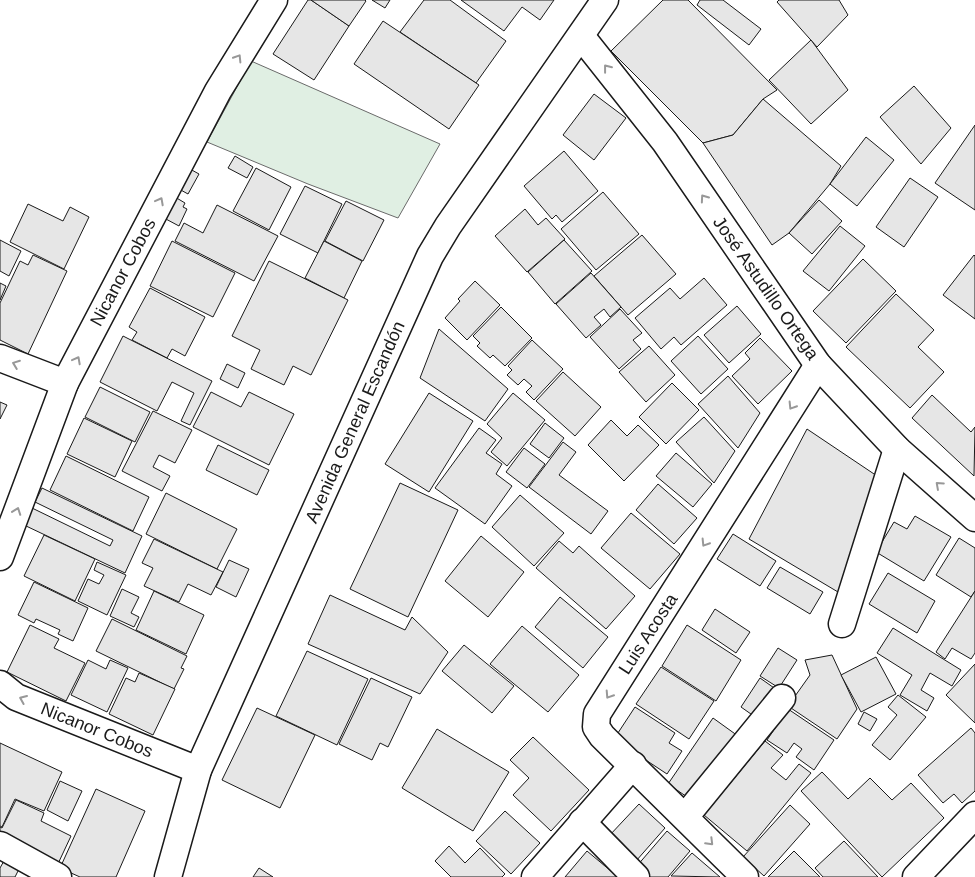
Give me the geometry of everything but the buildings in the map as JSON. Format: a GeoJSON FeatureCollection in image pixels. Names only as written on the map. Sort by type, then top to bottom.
{"type":"FeatureCollection","features":[{"type":"Feature","properties":{"kind":"street","name":"Nicanor Cobos"},"geometry":{"type":"LineString","coordinates":[[0,556],[65,383],[218,90],[274,0]]}},
{"type":"Feature","properties":{"kind":"street","name":"Avenida General Escandón"},"geometry":{"type":"LineString","coordinates":[[168,877],[198,770],[430,256],[448,226],[605,0]]}},
{"type":"Feature","properties":{"kind":"street","name":"José Astudillo Ortega"},"geometry":{"type":"LineString","coordinates":[[581,36],[665,142],[818,365],[897,449],[974,516]]}},
{"type":"Feature","properties":{"kind":"street"},"geometry":{"type":"LineString","coordinates":[[0,358],[65,383]]}},
{"type":"Feature","properties":{"kind":"street","name":"Luis Acosta"},"geometry":{"type":"LineString","coordinates":[[745,877],[602,736],[596,727],[597,714],[818,365]]}},
{"type":"Feature","properties":{"kind":"street"},"geometry":{"type":"LineString","coordinates":[[842,624],[897,449]]}},
{"type":"Feature","properties":{"kind":"street","name":"Nicanor Cobos"},"geometry":{"type":"LineString","coordinates":[[0,684],[16,697],[198,770]]}},
{"type":"Feature","properties":{"kind":"street"},"geometry":{"type":"LineString","coordinates":[[685,817],[782,698]]}},
{"type":"Feature","properties":{"kind":"street"},"geometry":{"type":"LineString","coordinates":[[534,877],[633,765]]}},
{"type":"Feature","properties":{"kind":"street"},"geometry":{"type":"LineString","coordinates":[[916,877],[975,815]]}},
{"type":"Feature","properties":{"kind":"street"},"geometry":{"type":"LineString","coordinates":[[582,822],[636,877]]}},
{"type":"Feature","properties":{"kind":"street"},"geometry":{"type":"LineString","coordinates":[[0,845],[58,877]]}},
{"type":"Feature","properties":{"kind":"green space"},"geometry":{"type":"Polygon","coordinates":[[[251,61],[440,144],[398,218],[308,184],[207,142],[251,61]]]}}]}
